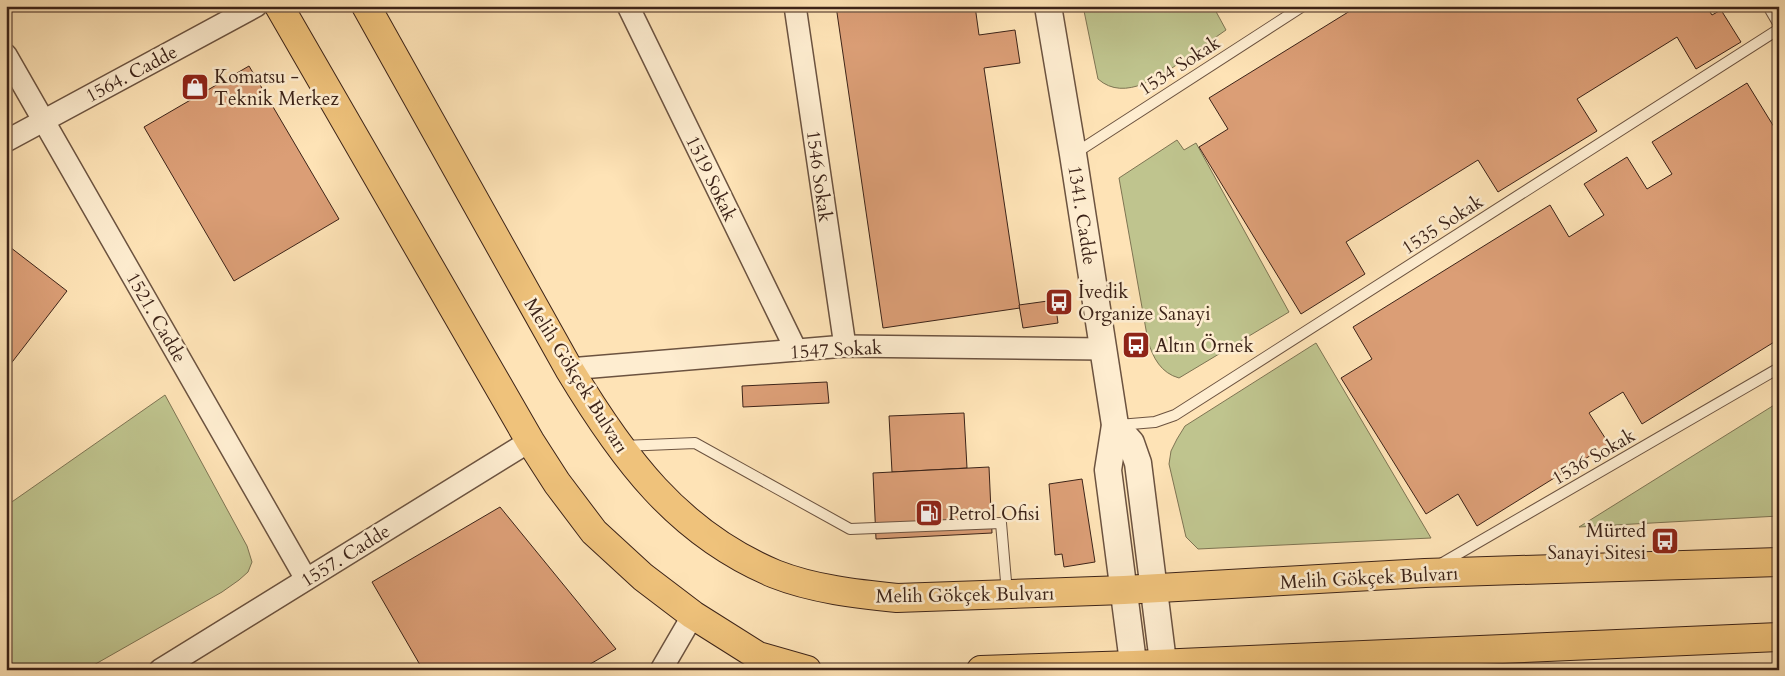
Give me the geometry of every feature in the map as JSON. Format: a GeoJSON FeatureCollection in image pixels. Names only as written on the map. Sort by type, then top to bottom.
{"type":"FeatureCollection","features":[{"type":"Feature","properties":{"kind":"main road"},"geometry":{"type":"LineString","coordinates":[[279,6],[530,441],[557,483],[594,532],[643,577],[693,615],[758,656],[807,670]]}},
{"type":"Feature","properties":{"kind":"main road","name":"Melih Gökçek Bulvarı"},"geometry":{"type":"LineString","coordinates":[[366,6],[569,369],[618,446],[650,485],[680,515],[710,538],[744,559],[776,574],[818,587],[863,595],[897,598],[1124,590],[1425,574],[1779,562]]}},
{"type":"Feature","properties":{"kind":"main road"},"geometry":{"type":"LineString","coordinates":[[981,670],[1163,667],[1779,637]]}},
{"type":"Feature","properties":{"kind":"street","name":"1564. Cadde"},"geometry":{"type":"LineString","coordinates":[[6,141],[256,6]]}},
{"type":"Feature","properties":{"kind":"street","name":"1519 Sokak"},"geometry":{"type":"LineString","coordinates":[[628,6],[796,350]]}},
{"type":"Feature","properties":{"kind":"street","name":"1546 Sokak"},"geometry":{"type":"LineString","coordinates":[[795,6],[845,346]]}},
{"type":"Feature","properties":{"kind":"street","name":"1341. Cadde"},"geometry":{"type":"LineString","coordinates":[[1048,6],[1115,425],[1108,470],[1134,668]]}},
{"type":"Feature","properties":{"kind":"street","name":"1521. Cadde"},"geometry":{"type":"LineString","coordinates":[[6,55],[306,579]]}},
{"type":"Feature","properties":{"kind":"street","name":"1547 Sokak"},"geometry":{"type":"LineString","coordinates":[[569,369],[845,346],[1104,349]]}},
{"type":"Feature","properties":{"kind":"street"},"geometry":{"type":"LineString","coordinates":[[1115,425],[1131,443],[1138,464],[1163,667]]}},
{"type":"Feature","properties":{"kind":"street","name":"1557. Cadde"},"geometry":{"type":"LineString","coordinates":[[160,670],[530,441]]}},
{"type":"Feature","properties":{"kind":"street"},"geometry":{"type":"LineString","coordinates":[[661,670],[693,615]]}},
{"type":"Feature","properties":{"kind":"lane","name":"1534 Sokak"},"geometry":{"type":"LineString","coordinates":[[1073,154],[1303,6]]}},
{"type":"Feature","properties":{"kind":"lane"},"geometry":{"type":"LineString","coordinates":[[1768,6],[1779,25]]}},
{"type":"Feature","properties":{"kind":"lane","name":"1535 Sokak"},"geometry":{"type":"LineString","coordinates":[[1115,425],[1155,422],[1175,415],[1779,29]]}},
{"type":"Feature","properties":{"kind":"lane","name":"1536 Sokak"},"geometry":{"type":"LineString","coordinates":[[1425,574],[1779,368]]}},
{"type":"Feature","properties":{"kind":"lane"},"geometry":{"type":"LineString","coordinates":[[618,446],[695,443],[850,529],[1001,524],[1007,594]]}},
{"type":"Feature","properties":{"kind":"green space"},"geometry":{"type":"Polygon","coordinates":[[[1083,6],[1213,6],[1226,30],[1154,79],[1143,84],[1120,88],[1109,86],[1098,79],[1083,6]]]}},
{"type":"Feature","properties":{"kind":"green space"},"geometry":{"type":"Polygon","coordinates":[[[1177,140],[1184,150],[1196,143],[1289,312],[1179,378],[1163,369],[1152,353],[1148,341],[1119,178],[1177,140]]]}},
{"type":"Feature","properties":{"kind":"green space"},"geometry":{"type":"Polygon","coordinates":[[[1316,343],[1431,538],[1198,549],[1186,537],[1169,464],[1171,451],[1177,439],[1185,426],[1316,343]]]}},
{"type":"Feature","properties":{"kind":"green space"},"geometry":{"type":"Polygon","coordinates":[[[165,395],[247,546],[252,562],[248,572],[222,592],[85,670],[6,670],[6,506],[165,395]]]}},
{"type":"Feature","properties":{"kind":"green space"},"geometry":{"type":"Polygon","coordinates":[[[1779,402],[1779,516],[1579,527],[1779,402]]]}},
{"type":"Feature","properties":{"kind":"building"},"geometry":{"type":"Polygon","coordinates":[[[836,6],[975,6],[979,35],[1015,30],[1020,63],[984,68],[1020,308],[883,328],[836,6]]]}},
{"type":"Feature","properties":{"kind":"building"},"geometry":{"type":"Polygon","coordinates":[[[1358,6],[1706,6],[1712,15],[1721,10],[1741,42],[1696,69],[1677,37],[1577,99],[1597,131],[1498,192],[1478,160],[1346,242],[1365,274],[1301,314],[1199,147],[1228,129],[1209,98],[1358,6]]]}},
{"type":"Feature","properties":{"kind":"building"},"geometry":{"type":"Polygon","coordinates":[[[249,66],[339,219],[234,281],[144,127],[249,66]]]}},
{"type":"Feature","properties":{"kind":"building"},"geometry":{"type":"Polygon","coordinates":[[[1747,83],[1779,135],[1779,339],[1642,424],[1623,392],[1589,413],[1609,444],[1477,526],[1458,494],[1426,514],[1341,378],[1372,359],[1353,327],[1550,205],[1569,237],[1604,215],[1584,184],[1627,157],[1647,189],[1672,174],[1652,142],[1747,83]]]}},
{"type":"Feature","properties":{"kind":"building"},"geometry":{"type":"Polygon","coordinates":[[[6,244],[67,291],[6,370],[6,244]]]}},
{"type":"Feature","properties":{"kind":"building"},"geometry":{"type":"Polygon","coordinates":[[[1055,300],[1058,323],[1023,328],[1019,305],[1055,300]]]}},
{"type":"Feature","properties":{"kind":"building"},"geometry":{"type":"Polygon","coordinates":[[[827,382],[829,403],[743,407],[742,386],[827,382]]]}},
{"type":"Feature","properties":{"kind":"building"},"geometry":{"type":"Polygon","coordinates":[[[964,413],[967,468],[892,472],[889,416],[964,413]]]}},
{"type":"Feature","properties":{"kind":"building"},"geometry":{"type":"Polygon","coordinates":[[[989,467],[992,533],[876,539],[873,473],[989,467]]]}},
{"type":"Feature","properties":{"kind":"building"},"geometry":{"type":"Polygon","coordinates":[[[1082,479],[1095,562],[1064,567],[1062,554],[1055,555],[1049,484],[1082,479]]]}},
{"type":"Feature","properties":{"kind":"building"},"geometry":{"type":"Polygon","coordinates":[[[500,507],[616,649],[580,670],[423,670],[372,582],[500,507]]]}},
{"type":"Feature","properties":{"kind":"place","name":"Komatsu - Teknik Merkez"},"geometry":{"type":"Point","coordinates":[195,87]}},
{"type":"Feature","properties":{"kind":"place","name":"İvedik Organize Sanayi"},"geometry":{"type":"Point","coordinates":[1059,302]}},
{"type":"Feature","properties":{"kind":"place","name":"Altın Örnek"},"geometry":{"type":"Point","coordinates":[1136,345]}},
{"type":"Feature","properties":{"kind":"place","name":"Petrol Ofisi"},"geometry":{"type":"Point","coordinates":[929,513]}},
{"type":"Feature","properties":{"kind":"place","name":"Mürted Sanayi Sitesi"},"geometry":{"type":"Point","coordinates":[1665,541]}}]}
